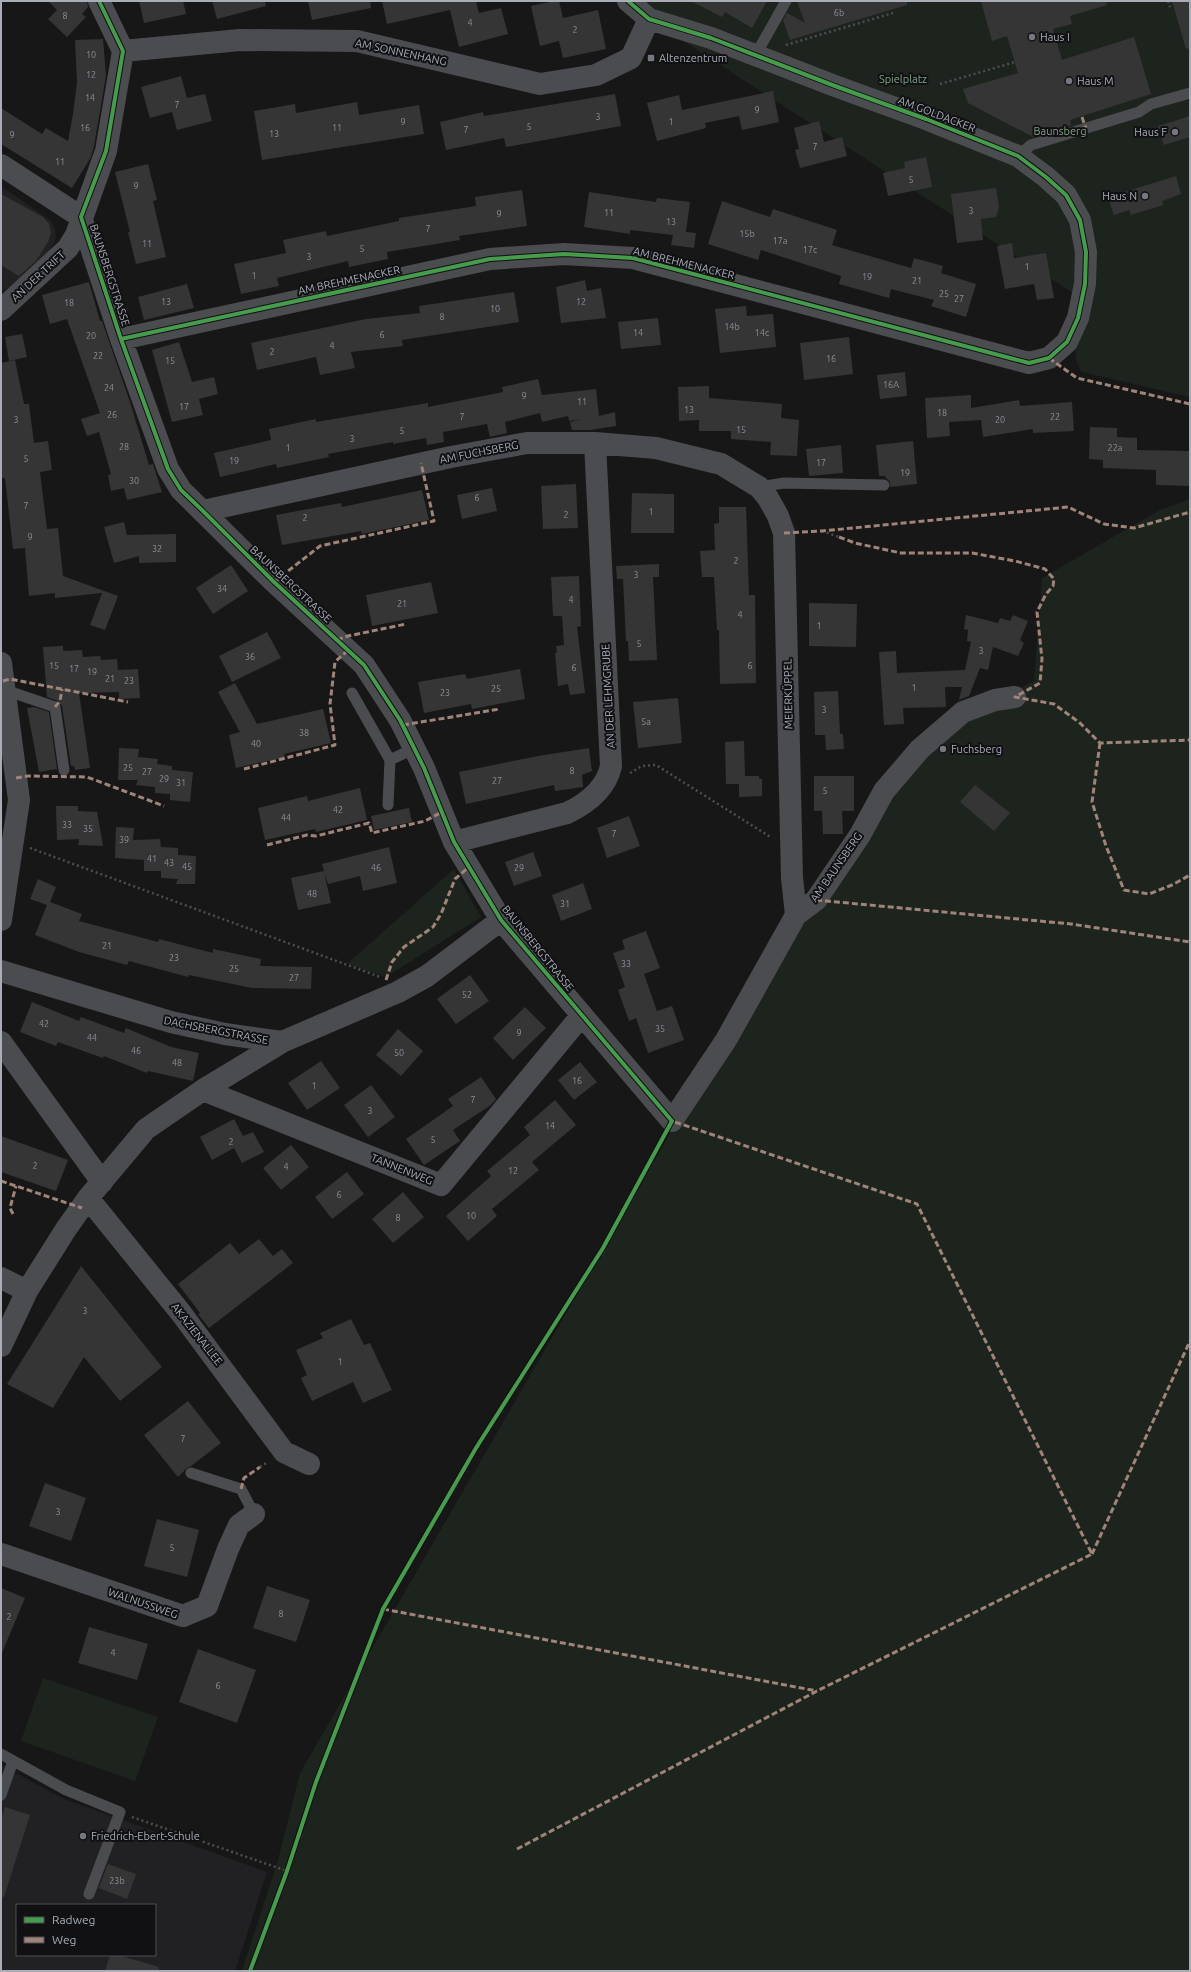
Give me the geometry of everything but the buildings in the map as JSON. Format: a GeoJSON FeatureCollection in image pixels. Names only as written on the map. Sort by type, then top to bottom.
{"type":"FeatureCollection","features":[{"type":"Feature","properties":{"kind":"street"},"geometry":{"type":"LineString","coordinates":[[99,1],[123,51]]}},
{"type":"Feature","properties":{"kind":"street","name":"AM GOLDACKER"},"geometry":{"type":"LineString","coordinates":[[628,1],[649,19],[757,51],[1018,156],[1046,177],[1066,195],[1080,220],[1086,252],[1085,284],[1078,318],[1067,342],[1049,358]]}},
{"type":"Feature","properties":{"kind":"street","name":"AM SONNENHANG"},"geometry":{"type":"LineString","coordinates":[[123,51],[240,40],[357,41],[540,84],[596,75],[631,58],[649,19]]}},
{"type":"Feature","properties":{"kind":"street","name":"BAUNSBERGSTRASSE"},"geometry":{"type":"LineString","coordinates":[[123,51],[106,151],[82,217],[121,339],[168,469],[181,490],[202,512],[274,582],[364,665],[400,720],[415,748],[454,842],[501,920],[672,1121]]}},
{"type":"Feature","properties":{"kind":"street"},"geometry":{"type":"LineString","coordinates":[[1,165],[82,217]]}},
{"type":"Feature","properties":{"kind":"street","name":"AN DER TRIFT"},"geometry":{"type":"LineString","coordinates":[[1,310],[68,248],[76,235],[82,217]]}},
{"type":"Feature","properties":{"kind":"street","name":"AM BREHMENACKER"},"geometry":{"type":"LineString","coordinates":[[121,339],[490,259],[564,254],[633,258],[1029,363],[1049,358]]}},
{"type":"Feature","properties":{"kind":"street","name":"AM FUCHSBERG"},"geometry":{"type":"LineString","coordinates":[[202,512],[451,457],[527,443],[595,443],[656,448],[687,454],[721,464],[756,485]]}},
{"type":"Feature","properties":{"kind":"street","name":"AN DER LEHMGRUBE"},"geometry":{"type":"LineString","coordinates":[[454,842],[567,812],[584,805],[596,794],[608,777],[611,766],[595,443]]}},
{"type":"Feature","properties":{"kind":"street","name":"MEIERKÜPPEL"},"geometry":{"type":"LineString","coordinates":[[756,485],[768,498],[778,516],[784,533],[791,850],[796,915]]}},
{"type":"Feature","properties":{"kind":"street"},"geometry":{"type":"LineString","coordinates":[[1,663],[19,800],[1,920]]}},
{"type":"Feature","properties":{"kind":"street","name":"AM BAUNSBERG"},"geometry":{"type":"LineString","coordinates":[[672,1121],[726,1040],[796,915],[816,900],[860,835],[884,791],[920,749],[963,712],[995,700],[1015,697]]}},
{"type":"Feature","properties":{"kind":"street","name":"DACHSBERGSTRASSE"},"geometry":{"type":"LineString","coordinates":[[1,971],[171,1022],[225,1034],[282,1042],[398,992],[427,976],[501,920]]}},
{"type":"Feature","properties":{"kind":"street","name":"TANNENWEG"},"geometry":{"type":"LineString","coordinates":[[203,1090],[441,1185],[582,1015]]}},
{"type":"Feature","properties":{"kind":"street","name":"AKAZIENALLEE"},"geometry":{"type":"LineString","coordinates":[[1,1042],[95,1190],[186,1319],[284,1452],[309,1464]]}},
{"type":"Feature","properties":{"kind":"street"},"geometry":{"type":"LineString","coordinates":[[1,1346],[27,1291],[95,1190],[146,1129],[203,1090],[282,1042]]}},
{"type":"Feature","properties":{"kind":"street"},"geometry":{"type":"LineString","coordinates":[[1,1278],[27,1291]]}},
{"type":"Feature","properties":{"kind":"street","name":"WALNUSSWEG"},"geometry":{"type":"LineString","coordinates":[[1,1554],[183,1616],[207,1606],[228,1549],[239,1525],[254,1514]]}},
{"type":"Feature","properties":{"kind":"lane"},"geometry":{"type":"LineString","coordinates":[[757,51],[786,1]]}},
{"type":"Feature","properties":{"kind":"lane"},"geometry":{"type":"LineString","coordinates":[[1018,156],[1031,145],[1139,112],[1151,104],[1190,93]]}},
{"type":"Feature","properties":{"kind":"lane"},"geometry":{"type":"LineString","coordinates":[[756,485],[784,483],[884,485]]}},
{"type":"Feature","properties":{"kind":"lane"},"geometry":{"type":"LineString","coordinates":[[5,690],[55,707],[64,770]]}},
{"type":"Feature","properties":{"kind":"lane"},"geometry":{"type":"LineString","coordinates":[[352,692],[390,760],[388,805]]}},
{"type":"Feature","properties":{"kind":"lane"},"geometry":{"type":"LineString","coordinates":[[390,760],[415,748]]}},
{"type":"Feature","properties":{"kind":"lane"},"geometry":{"type":"LineString","coordinates":[[191,1473],[241,1489],[254,1514]]}},
{"type":"Feature","properties":{"kind":"lane"},"geometry":{"type":"LineString","coordinates":[[1,1754],[66,1790],[120,1812],[90,1894]]}},
{"type":"Feature","properties":{"kind":"lane"},"geometry":{"type":"LineString","coordinates":[[1,1795],[13,1761]]}},
{"type":"Feature","properties":{"kind":"path"},"geometry":{"type":"LineString","coordinates":[[1168,1],[1170,7]]}},
{"type":"Feature","properties":{"kind":"path"},"geometry":{"type":"LineString","coordinates":[[757,51],[786,45],[893,13]]}},
{"type":"Feature","properties":{"kind":"path"},"geometry":{"type":"LineString","coordinates":[[940,84],[1015,62]]}},
{"type":"Feature","properties":{"kind":"path"},"geometry":{"type":"LineString","coordinates":[[822,531],[839,536]]}},
{"type":"Feature","properties":{"kind":"path"},"geometry":{"type":"LineString","coordinates":[[608,777],[619,778],[642,766],[656,765],[791,850]]}},
{"type":"Feature","properties":{"kind":"path"},"geometry":{"type":"LineString","coordinates":[[12,842],[393,982],[398,992]]}},
{"type":"Feature","properties":{"kind":"path"},"geometry":{"type":"LineString","coordinates":[[120,1812],[287,1871]]}},
{"type":"Feature","properties":{"kind":"shaded area"},"geometry":{"type":"Polygon","coordinates":[[[1,186],[51,221],[55,229],[56,236],[54,243],[47,253],[15,285],[1,291],[1,186]]]}},
{"type":"Feature","properties":{"kind":"shaded area","name":"Friedrich-Ebert-Schule"},"geometry":{"type":"Polygon","coordinates":[[[1,1765],[64,1799],[267,1872],[235,1971],[1,1971],[1,1765]]]}},
{"type":"Feature","properties":{"kind":"green space","name":"Baunsberg"},"geometry":{"type":"Polygon","coordinates":[[[634,1],[1190,1],[1190,397],[1082,372],[1076,355],[1077,338],[1090,304],[649,19],[634,1]]]}},
{"type":"Feature","properties":{"kind":"green space"},"geometry":{"type":"Polygon","coordinates":[[[1190,499],[1190,1971],[242,1971],[278,1860],[300,1773],[822,871],[921,753],[965,714],[1034,681],[1042,578],[1160,510],[1190,499]]]}},
{"type":"Feature","properties":{"kind":"green space"},"geometry":{"type":"Polygon","coordinates":[[[454,869],[481,917],[386,977],[347,964],[454,869]]]}},
{"type":"Feature","properties":{"kind":"green space"},"geometry":{"type":"Polygon","coordinates":[[[43,1678],[158,1717],[135,1781],[21,1741],[43,1678]]]}},
{"type":"Feature","properties":{"kind":"marked path"},"geometry":{"type":"LineString","coordinates":[[1082,117],[1086,129]]}},
{"type":"Feature","properties":{"kind":"marked path"},"geometry":{"type":"LineString","coordinates":[[1049,358],[1077,378],[1190,404]]}},
{"type":"Feature","properties":{"kind":"marked path"},"geometry":{"type":"LineString","coordinates":[[274,582],[320,546],[434,521],[421,463]]}},
{"type":"Feature","properties":{"kind":"marked path"},"geometry":{"type":"LineString","coordinates":[[784,533],[822,531],[1068,507],[1104,524],[1134,528],[1190,512]]}},
{"type":"Feature","properties":{"kind":"marked path"},"geometry":{"type":"LineString","coordinates":[[839,537],[855,543],[901,553],[972,553],[1015,561],[1045,569],[1054,579],[1053,586],[1046,594],[1037,612],[1042,659],[1040,683],[1015,697],[1054,704],[1080,723],[1100,743],[1190,740]]}},
{"type":"Feature","properties":{"kind":"marked path"},"geometry":{"type":"LineString","coordinates":[[337,640],[348,636],[406,624]]}},
{"type":"Feature","properties":{"kind":"marked path"},"geometry":{"type":"LineString","coordinates":[[244,769],[335,745],[330,704],[335,662],[348,650]]}},
{"type":"Feature","properties":{"kind":"marked path"},"geometry":{"type":"LineString","coordinates":[[3,681],[10,679],[128,702]]}},
{"type":"Feature","properties":{"kind":"marked path"},"geometry":{"type":"LineString","coordinates":[[55,707],[60,701],[62,689]]}},
{"type":"Feature","properties":{"kind":"marked path"},"geometry":{"type":"LineString","coordinates":[[403,725],[500,709]]}},
{"type":"Feature","properties":{"kind":"marked path"},"geometry":{"type":"LineString","coordinates":[[1100,743],[1092,802],[1106,846],[1124,890],[1149,894],[1172,885],[1190,875]]}},
{"type":"Feature","properties":{"kind":"marked path"},"geometry":{"type":"LineString","coordinates":[[16,778],[28,776],[87,777],[164,806]]}},
{"type":"Feature","properties":{"kind":"marked path"},"geometry":{"type":"LineString","coordinates":[[267,845],[307,835],[316,836],[369,823],[372,833],[425,821],[442,812]]}},
{"type":"Feature","properties":{"kind":"marked path"},"geometry":{"type":"LineString","coordinates":[[386,980],[392,962],[404,947],[433,927],[441,914],[455,879],[469,867]]}},
{"type":"Feature","properties":{"kind":"marked path"},"geometry":{"type":"LineString","coordinates":[[816,900],[1071,924],[1190,942]]}},
{"type":"Feature","properties":{"kind":"marked path"},"geometry":{"type":"LineString","coordinates":[[517,1849],[817,1691],[1092,1554],[917,1204],[672,1121],[671,1124]]}},
{"type":"Feature","properties":{"kind":"marked path"},"geometry":{"type":"LineString","coordinates":[[1,1181],[82,1208]]}},
{"type":"Feature","properties":{"kind":"marked path"},"geometry":{"type":"LineString","coordinates":[[13,1214],[10,1208],[16,1186]]}},
{"type":"Feature","properties":{"kind":"marked path"},"geometry":{"type":"LineString","coordinates":[[1092,1554],[1190,1341]]}},
{"type":"Feature","properties":{"kind":"marked path"},"geometry":{"type":"LineString","coordinates":[[241,1489],[244,1478],[260,1467]]}},
{"type":"Feature","properties":{"kind":"marked path"},"geometry":{"type":"LineString","coordinates":[[383,1609],[817,1691]]}},
{"type":"Feature","properties":{"kind":"cycle path"},"geometry":{"type":"LineString","coordinates":[[99,1],[123,51],[106,151],[81,217],[121,339],[168,469],[181,490],[274,582],[364,665],[400,720],[424,768],[454,842],[501,920],[672,1121],[603,1248],[476,1448],[383,1609],[316,1782],[287,1871],[250,1971]]}},
{"type":"Feature","properties":{"kind":"cycle path"},"geometry":{"type":"LineString","coordinates":[[121,339],[490,259],[564,254],[633,258],[1029,363],[1049,358],[1067,342],[1078,318],[1085,284],[1086,252],[1080,220],[1066,195],[1046,177],[1018,156],[926,119],[835,86],[711,38],[649,19],[628,1]]}},
{"type":"Feature","properties":{"kind":"place","name":"Haus I"},"geometry":{"type":"Point","coordinates":[1032,37]}},
{"type":"Feature","properties":{"kind":"place","name":"Altenzentrum"},"geometry":{"type":"Point","coordinates":[651,58]}},
{"type":"Feature","properties":{"kind":"place","name":"Haus M"},"geometry":{"type":"Point","coordinates":[1069,81]}},
{"type":"Feature","properties":{"kind":"place","name":"Haus F"},"geometry":{"type":"Point","coordinates":[1175,132]}},
{"type":"Feature","properties":{"kind":"place","name":"Haus N"},"geometry":{"type":"Point","coordinates":[1145,196]}},
{"type":"Feature","properties":{"kind":"place","name":"Fuchsberg"},"geometry":{"type":"Point","coordinates":[943,749]}},
{"type":"Feature","properties":{"kind":"place","name":"Friedrich-Ebert-Schule"},"geometry":{"type":"Point","coordinates":[83,1836]}},
{"type":"Feature","properties":{"kind":"park label","name":"Spielplatz"},"geometry":{"type":"Point","coordinates":[903,79]}}]}
